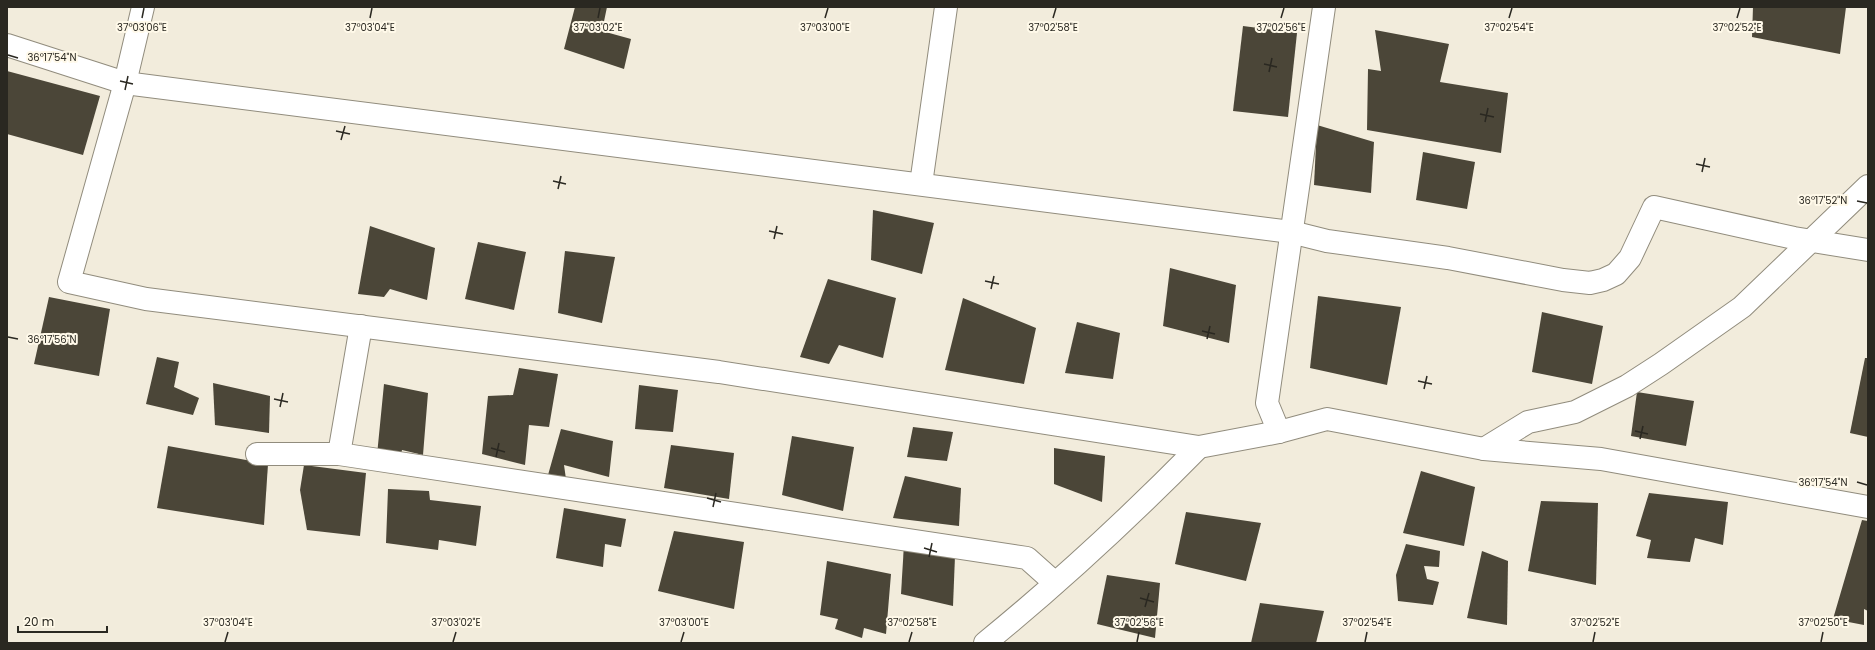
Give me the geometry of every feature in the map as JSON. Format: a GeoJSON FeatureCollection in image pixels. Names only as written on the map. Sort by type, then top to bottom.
{"type":"FeatureCollection","features":[{"type":"Feature","properties":{"kind":"street"},"geometry":{"type":"LineString","coordinates":[[143,7],[125,83],[69,282],[146,299],[719,372],[1199,447],[1279,432],[1327,419],[1484,449],[1601,459],[1868,507]]}},
{"type":"Feature","properties":{"kind":"street"},"geometry":{"type":"LineString","coordinates":[[921,184],[946,7]]}},
{"type":"Feature","properties":{"kind":"street"},"geometry":{"type":"LineString","coordinates":[[1279,432],[1267,403],[1324,7]]}},
{"type":"Feature","properties":{"kind":"street"},"geometry":{"type":"LineString","coordinates":[[7,45],[125,83],[1291,232],[1327,241],[1448,258],[1562,280],[1590,283],[1603,280],[1616,274],[1630,258],[1654,207],[1810,241],[1868,250]]}},
{"type":"Feature","properties":{"kind":"street"},"geometry":{"type":"LineString","coordinates":[[1484,449],[1528,422],[1575,412],[1627,386],[1661,364],[1742,307],[1868,186]]}},
{"type":"Feature","properties":{"kind":"street"},"geometry":{"type":"LineString","coordinates":[[339,454],[361,326]]}},
{"type":"Feature","properties":{"kind":"street"},"geometry":{"type":"LineString","coordinates":[[985,643],[1055,583],[1136,510],[1199,447]]}},
{"type":"Feature","properties":{"kind":"street"},"geometry":{"type":"LineString","coordinates":[[257,454],[339,454],[1027,558],[1055,583]]}},
{"type":"Feature","properties":{"kind":"building"},"geometry":{"type":"Polygon","coordinates":[[[575,7],[607,7],[602,31],[631,39],[624,69],[564,49],[575,7]]]}},
{"type":"Feature","properties":{"kind":"building"},"geometry":{"type":"Polygon","coordinates":[[[1753,7],[1846,7],[1840,54],[1752,37],[1753,7]]]}},
{"type":"Feature","properties":{"kind":"building"},"geometry":{"type":"Polygon","coordinates":[[[1243,26],[1297,33],[1288,117],[1233,111],[1243,26]]]}},
{"type":"Feature","properties":{"kind":"building"},"geometry":{"type":"Polygon","coordinates":[[[1375,30],[1449,44],[1440,82],[1508,93],[1501,153],[1367,130],[1368,69],[1381,71],[1375,30]]]}},
{"type":"Feature","properties":{"kind":"building"},"geometry":{"type":"Polygon","coordinates":[[[7,71],[100,96],[83,155],[7,134],[7,71]]]}},
{"type":"Feature","properties":{"kind":"building"},"geometry":{"type":"Polygon","coordinates":[[[1317,125],[1374,142],[1371,193],[1314,185],[1317,125]]]}},
{"type":"Feature","properties":{"kind":"building"},"geometry":{"type":"Polygon","coordinates":[[[1423,152],[1475,162],[1467,209],[1416,200],[1423,152]]]}},
{"type":"Feature","properties":{"kind":"building"},"geometry":{"type":"Polygon","coordinates":[[[873,210],[934,223],[922,274],[871,260],[873,210]]]}},
{"type":"Feature","properties":{"kind":"building"},"geometry":{"type":"Polygon","coordinates":[[[370,226],[435,248],[427,300],[390,289],[384,297],[358,294],[370,226]]]}},
{"type":"Feature","properties":{"kind":"building"},"geometry":{"type":"Polygon","coordinates":[[[478,242],[526,252],[514,310],[465,299],[478,242]]]}},
{"type":"Feature","properties":{"kind":"building"},"geometry":{"type":"Polygon","coordinates":[[[565,251],[615,257],[602,323],[558,313],[565,251]]]}},
{"type":"Feature","properties":{"kind":"building"},"geometry":{"type":"Polygon","coordinates":[[[1170,268],[1236,285],[1229,343],[1163,326],[1170,268]]]}},
{"type":"Feature","properties":{"kind":"building"},"geometry":{"type":"Polygon","coordinates":[[[828,279],[896,298],[883,358],[839,345],[829,364],[800,357],[828,279]]]}},
{"type":"Feature","properties":{"kind":"building"},"geometry":{"type":"Polygon","coordinates":[[[1318,296],[1401,307],[1387,385],[1310,368],[1318,296]]]}},
{"type":"Feature","properties":{"kind":"building"},"geometry":{"type":"Polygon","coordinates":[[[49,297],[110,309],[99,376],[34,364],[49,297]]]}},
{"type":"Feature","properties":{"kind":"building"},"geometry":{"type":"Polygon","coordinates":[[[963,298],[1036,328],[1024,384],[945,370],[963,298]]]}},
{"type":"Feature","properties":{"kind":"building"},"geometry":{"type":"Polygon","coordinates":[[[1542,312],[1603,326],[1592,384],[1532,372],[1542,312]]]}},
{"type":"Feature","properties":{"kind":"building"},"geometry":{"type":"Polygon","coordinates":[[[1077,322],[1120,333],[1113,379],[1065,373],[1077,322]]]}},
{"type":"Feature","properties":{"kind":"building"},"geometry":{"type":"Polygon","coordinates":[[[157,357],[179,362],[174,387],[199,398],[193,415],[146,404],[157,357]]]}},
{"type":"Feature","properties":{"kind":"building"},"geometry":{"type":"Polygon","coordinates":[[[1865,358],[1868,358],[1868,437],[1850,433],[1865,358]]]}},
{"type":"Feature","properties":{"kind":"building"},"geometry":{"type":"Polygon","coordinates":[[[519,368],[558,374],[549,427],[529,425],[525,465],[482,454],[488,396],[513,395],[519,368]]]}},
{"type":"Feature","properties":{"kind":"building"},"geometry":{"type":"Polygon","coordinates":[[[213,383],[270,396],[269,433],[215,425],[213,383]]]}},
{"type":"Feature","properties":{"kind":"building"},"geometry":{"type":"Polygon","coordinates":[[[384,384],[428,393],[423,455],[402,450],[400,458],[377,455],[384,384]]]}},
{"type":"Feature","properties":{"kind":"building"},"geometry":{"type":"Polygon","coordinates":[[[639,385],[678,390],[673,432],[635,429],[639,385]]]}},
{"type":"Feature","properties":{"kind":"building"},"geometry":{"type":"Polygon","coordinates":[[[1637,392],[1694,401],[1686,446],[1631,436],[1637,392]]]}},
{"type":"Feature","properties":{"kind":"building"},"geometry":{"type":"Polygon","coordinates":[[[913,427],[953,432],[947,461],[907,457],[913,427]]]}},
{"type":"Feature","properties":{"kind":"building"},"geometry":{"type":"Polygon","coordinates":[[[561,429],[613,441],[609,477],[564,465],[566,479],[548,475],[561,429]]]}},
{"type":"Feature","properties":{"kind":"building"},"geometry":{"type":"Polygon","coordinates":[[[792,436],[854,447],[843,511],[782,495],[792,436]]]}},
{"type":"Feature","properties":{"kind":"building"},"geometry":{"type":"Polygon","coordinates":[[[671,445],[734,453],[729,499],[664,488],[671,445]]]}},
{"type":"Feature","properties":{"kind":"building"},"geometry":{"type":"Polygon","coordinates":[[[168,446],[268,464],[264,525],[157,508],[168,446]]]}},
{"type":"Feature","properties":{"kind":"building"},"geometry":{"type":"Polygon","coordinates":[[[1054,448],[1105,456],[1102,502],[1054,484],[1054,448]]]}},
{"type":"Feature","properties":{"kind":"building"},"geometry":{"type":"Polygon","coordinates":[[[304,465],[366,473],[360,536],[307,530],[300,490],[304,465]]]}},
{"type":"Feature","properties":{"kind":"building"},"geometry":{"type":"Polygon","coordinates":[[[1421,471],[1475,487],[1464,546],[1403,533],[1421,471]]]}},
{"type":"Feature","properties":{"kind":"building"},"geometry":{"type":"Polygon","coordinates":[[[905,476],[961,488],[959,526],[893,518],[905,476]]]}},
{"type":"Feature","properties":{"kind":"building"},"geometry":{"type":"Polygon","coordinates":[[[388,489],[429,491],[430,500],[481,506],[476,546],[439,540],[438,550],[386,543],[388,489]]]}},
{"type":"Feature","properties":{"kind":"building"},"geometry":{"type":"Polygon","coordinates":[[[1649,493],[1728,502],[1723,545],[1695,538],[1690,562],[1647,558],[1651,540],[1636,536],[1649,493]]]}},
{"type":"Feature","properties":{"kind":"building"},"geometry":{"type":"Polygon","coordinates":[[[1541,501],[1598,503],[1596,585],[1528,571],[1541,501]]]}},
{"type":"Feature","properties":{"kind":"building"},"geometry":{"type":"Polygon","coordinates":[[[564,508],[626,519],[621,547],[605,544],[603,567],[556,558],[564,508]]]}},
{"type":"Feature","properties":{"kind":"building"},"geometry":{"type":"Polygon","coordinates":[[[1186,512],[1261,523],[1246,581],[1175,564],[1186,512]]]}},
{"type":"Feature","properties":{"kind":"building"},"geometry":{"type":"Polygon","coordinates":[[[1862,520],[1868,521],[1868,611],[1864,609],[1864,625],[1833,619],[1862,520]]]}},
{"type":"Feature","properties":{"kind":"building"},"geometry":{"type":"Polygon","coordinates":[[[674,531],[744,542],[734,609],[658,591],[674,531]]]}},
{"type":"Feature","properties":{"kind":"building"},"geometry":{"type":"Polygon","coordinates":[[[904,544],[955,556],[953,606],[901,594],[904,544]]]}},
{"type":"Feature","properties":{"kind":"building"},"geometry":{"type":"Polygon","coordinates":[[[1406,544],[1440,551],[1439,567],[1424,566],[1427,579],[1439,582],[1433,605],[1398,601],[1396,575],[1406,544]]]}},
{"type":"Feature","properties":{"kind":"building"},"geometry":{"type":"Polygon","coordinates":[[[1482,551],[1508,561],[1507,625],[1467,618],[1482,551]]]}},
{"type":"Feature","properties":{"kind":"building"},"geometry":{"type":"Polygon","coordinates":[[[827,561],[891,574],[886,634],[864,628],[862,638],[835,629],[838,619],[820,615],[827,561]]]}},
{"type":"Feature","properties":{"kind":"building"},"geometry":{"type":"Polygon","coordinates":[[[1107,575],[1160,583],[1155,638],[1097,624],[1107,575]]]}},
{"type":"Feature","properties":{"kind":"building"},"geometry":{"type":"Polygon","coordinates":[[[1260,603],[1324,611],[1316,643],[1251,643],[1260,603]]]}}]}
